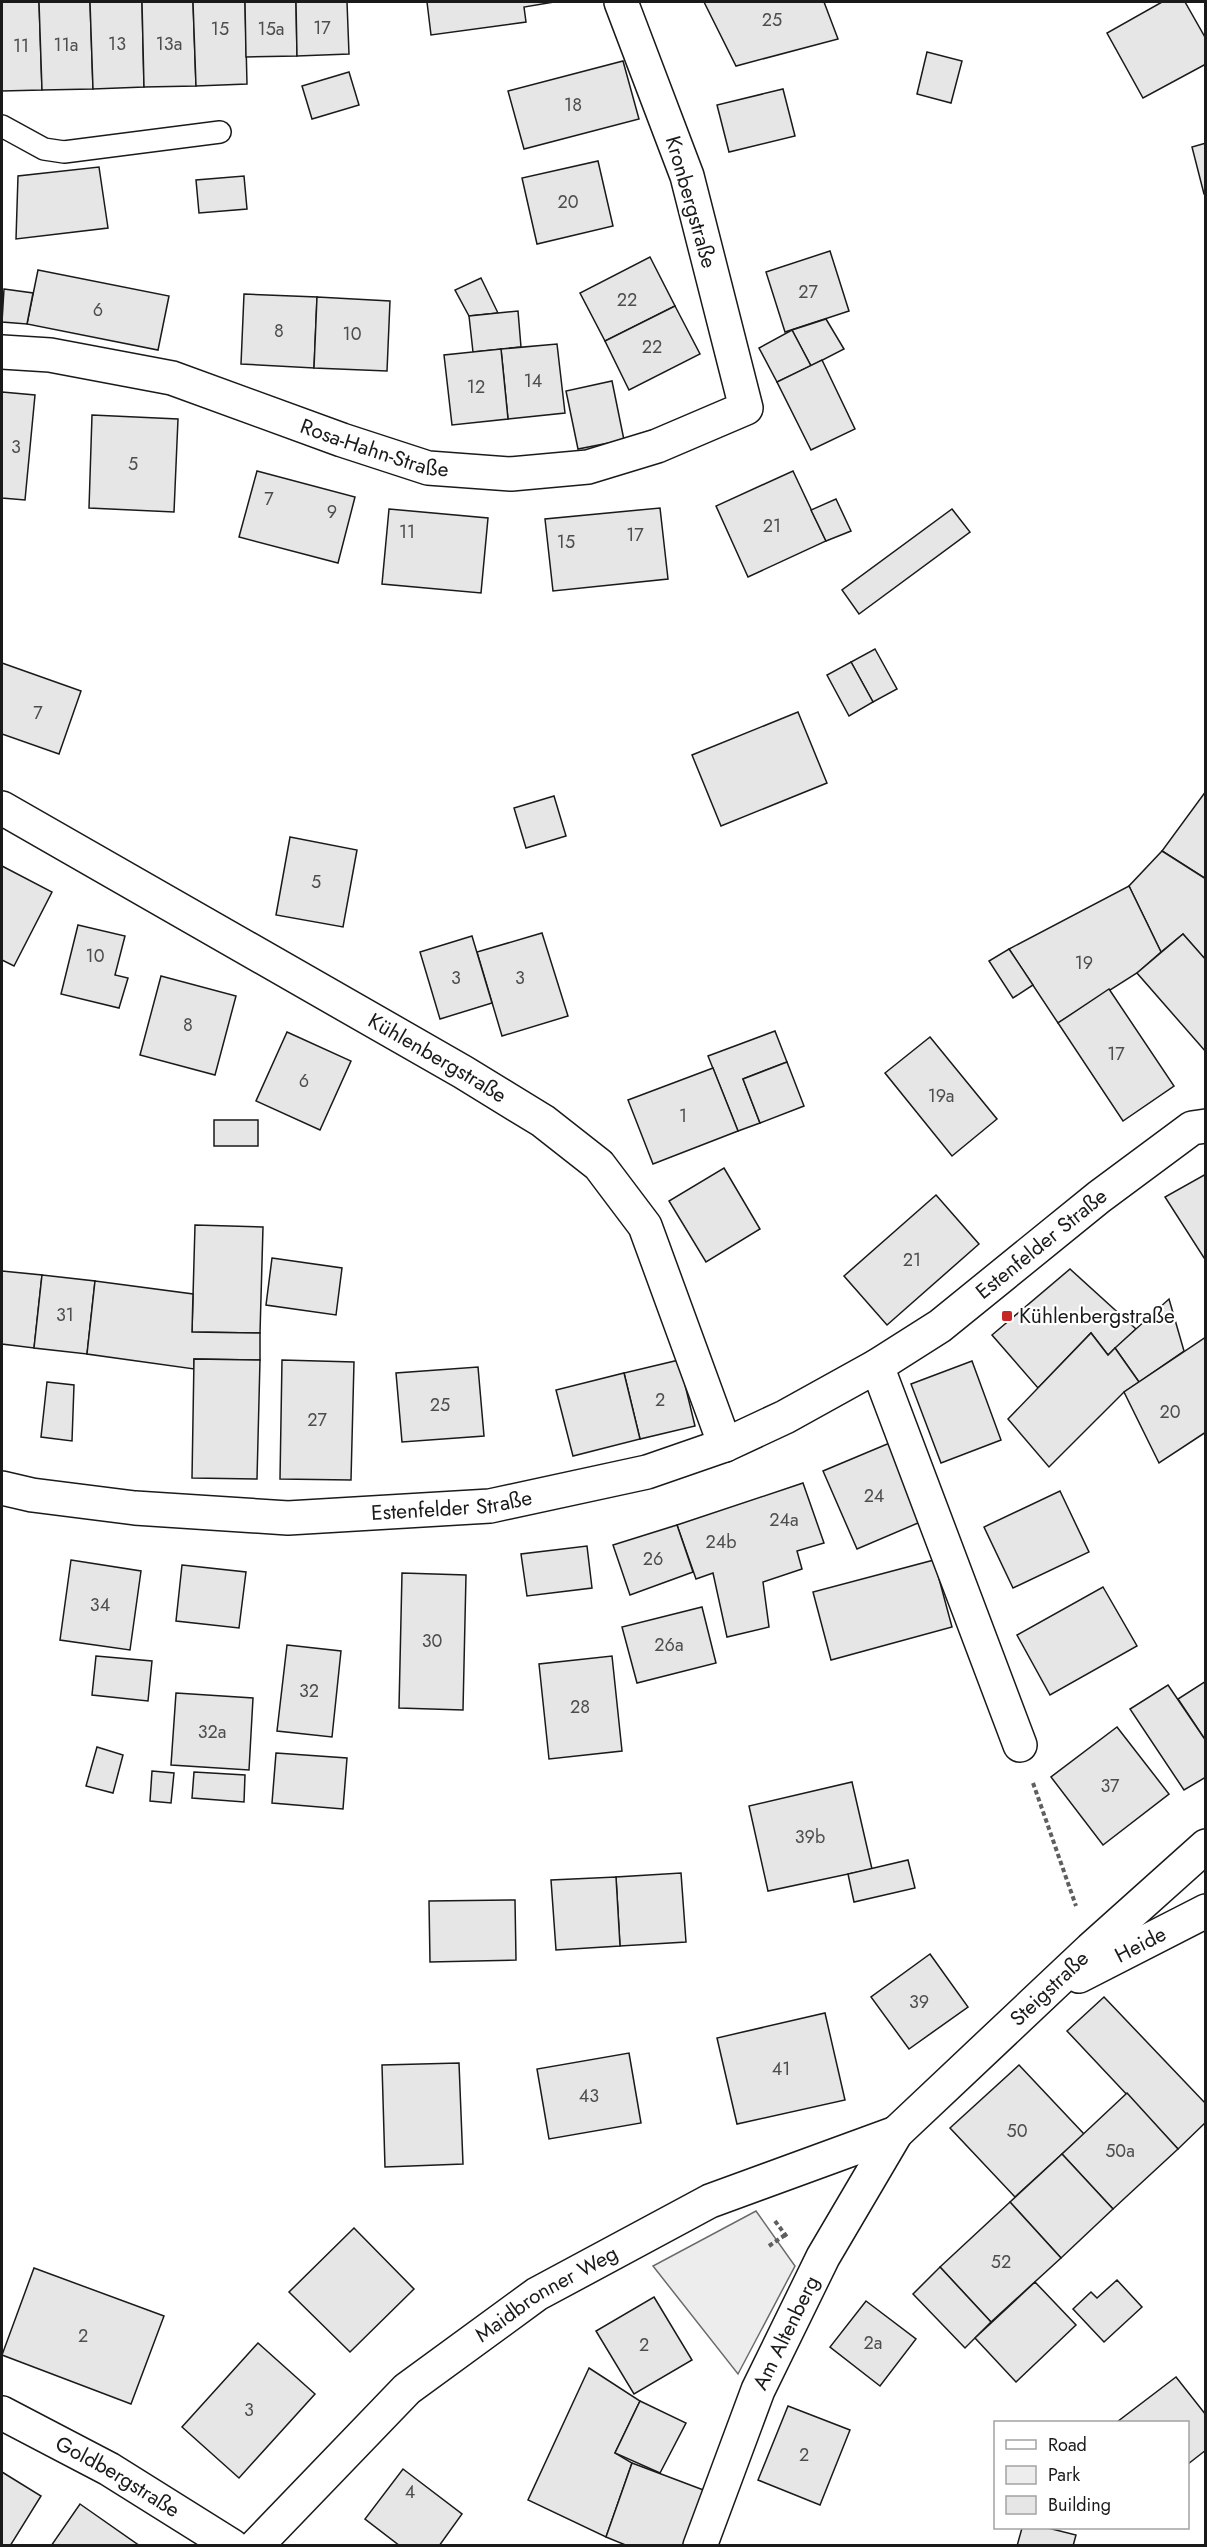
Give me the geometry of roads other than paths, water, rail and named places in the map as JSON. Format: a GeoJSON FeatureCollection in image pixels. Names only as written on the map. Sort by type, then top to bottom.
{"type":"FeatureCollection","features":[{"type":"Feature","properties":{"kind":"street","name":"Kronbergstraße"},"geometry":{"type":"LineString","coordinates":[[621,2],[687,176],[746,408]]}},
{"type":"Feature","properties":{"kind":"street","name":"Rosa-Hahn-Straße"},"geometry":{"type":"LineString","coordinates":[[2,352],[50,356],[171,378],[342,440],[428,468],[511,474],[588,467],[657,446],[746,408]]}},
{"type":"Feature","properties":{"kind":"street","name":"Kühlenbergstraße"},"geometry":{"type":"LineString","coordinates":[[2,808],[463,1072],[543,1121],[599,1165],[645,1226],[725,1445]]}},
{"type":"Feature","properties":{"kind":"street","name":"Estenfelder Straße"},"geometry":{"type":"LineString","coordinates":[[2,1488],[32,1495],[135,1508],[288,1518],[490,1506],[647,1472],[725,1445],[785,1417],[877,1366],[940,1326],[1099,1197],[1201,1121]]}},
{"type":"Feature","properties":{"kind":"street"},"geometry":{"type":"LineString","coordinates":[[877,1366],[1020,1745]]}},
{"type":"Feature","properties":{"kind":"street","name":"Steigstraße"},"geometry":{"type":"LineString","coordinates":[[896,2133],[1091,1949],[1206,1846]]}},
{"type":"Feature","properties":{"kind":"street","name":"Heide"},"geometry":{"type":"LineString","coordinates":[[1042,1995],[1206,1911]]}},
{"type":"Feature","properties":{"kind":"street","name":"Maidbronner Weg"},"geometry":{"type":"LineString","coordinates":[[252,2545],[408,2388],[528,2301],[710,2201],[896,2133]]}},
{"type":"Feature","properties":{"kind":"street","name":"Am Altenberg"},"geometry":{"type":"LineString","coordinates":[[700,2546],[758,2390],[815,2273],[896,2133]]}},
{"type":"Feature","properties":{"kind":"street","name":"Goldbergstraße"},"geometry":{"type":"LineString","coordinates":[[2,2413],[252,2545]]}},
{"type":"Feature","properties":{"kind":"lane"},"geometry":{"type":"LineString","coordinates":[[2,126],[44,149],[64,153],[220,132]]}},
{"type":"Feature","properties":{"kind":"place","name":"Kühlenbergstraße"},"geometry":{"type":"Point","coordinates":[1007,1316]}}]}
